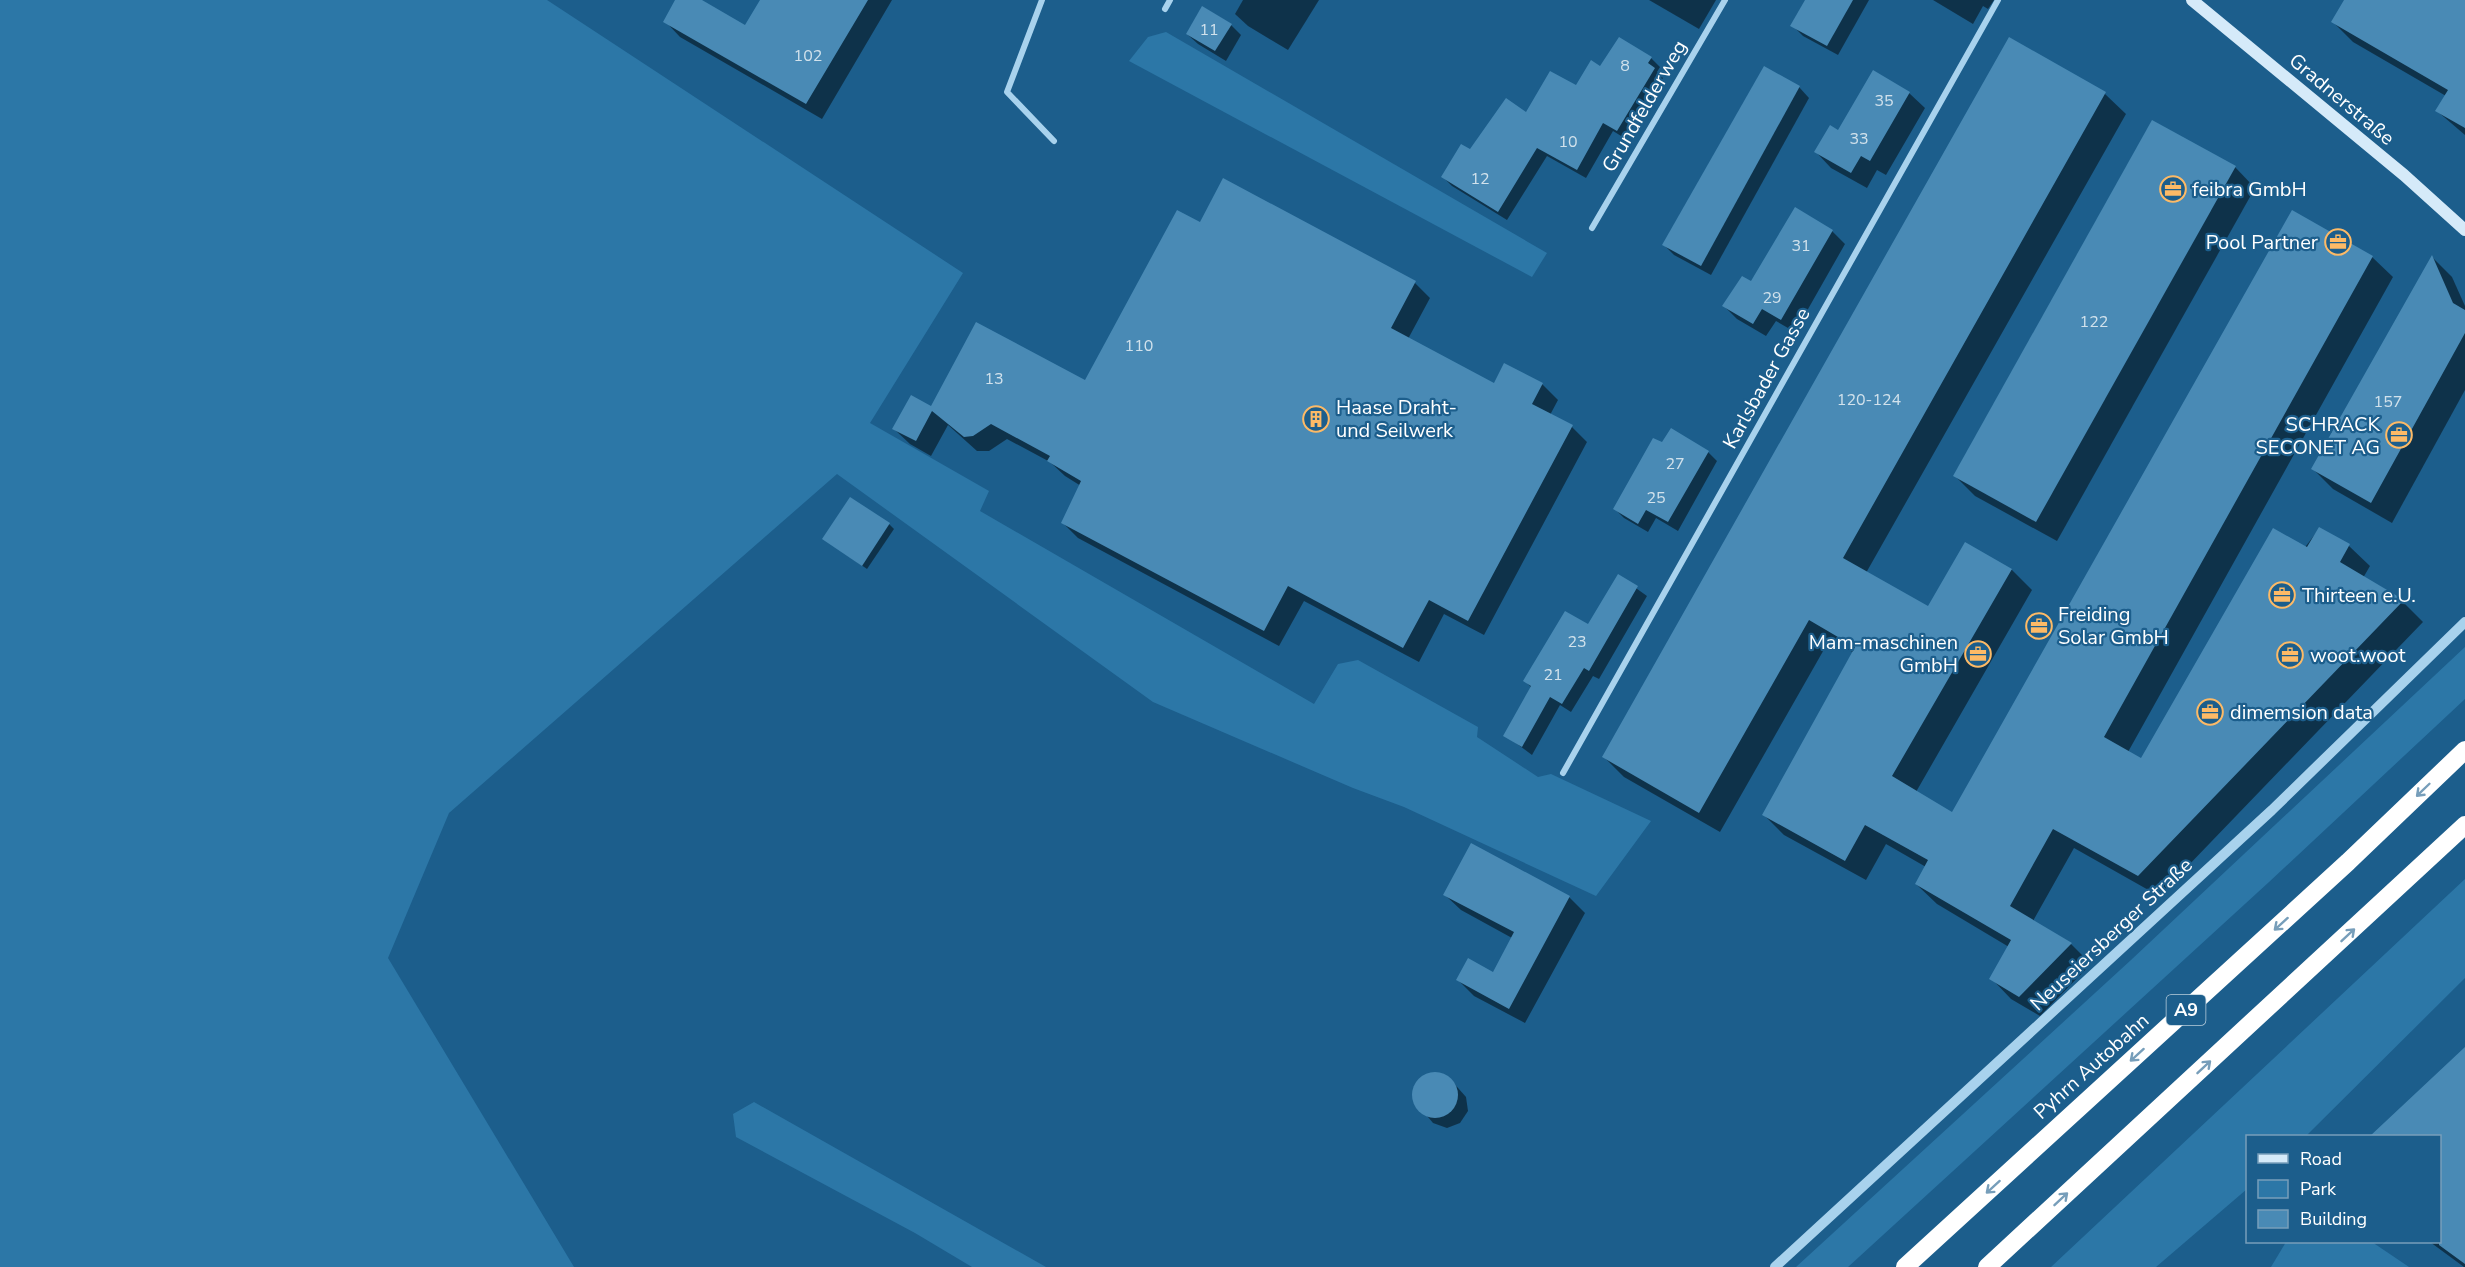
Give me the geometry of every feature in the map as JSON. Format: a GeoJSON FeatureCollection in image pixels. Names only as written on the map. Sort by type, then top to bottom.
{"type":"FeatureCollection","features":[{"type":"Feature","properties":{"kind":"highway","name":"Pyhrn Autobahn"},"geometry":{"type":"LineString","coordinates":[[1905,1267],[2348,862],[2465,750]]}},
{"type":"Feature","properties":{"kind":"highway"},"geometry":{"type":"LineString","coordinates":[[1987,1267],[2465,825]]}},
{"type":"Feature","properties":{"kind":"main road","name":"Gradnerstraße"},"geometry":{"type":"LineString","coordinates":[[2192,0],[2403,175],[2465,230]]}},
{"type":"Feature","properties":{"kind":"street"},"geometry":{"type":"LineString","coordinates":[[1042,0],[1007,92],[1054,141]]}},
{"type":"Feature","properties":{"kind":"street"},"geometry":{"type":"LineString","coordinates":[[1165,9],[1170,0]]}},
{"type":"Feature","properties":{"kind":"street","name":"Grundfelderweg"},"geometry":{"type":"LineString","coordinates":[[1592,228],[1725,0]]}},
{"type":"Feature","properties":{"kind":"street","name":"Karlsbader Gasse"},"geometry":{"type":"LineString","coordinates":[[1563,773],[1998,0]]}},
{"type":"Feature","properties":{"kind":"street","name":"Neuseiersberger Straße"},"geometry":{"type":"LineString","coordinates":[[1775,1267],[2272,810],[2465,622]]}},
{"type":"Feature","properties":{"kind":"green space"},"geometry":{"type":"Polygon","coordinates":[[[0,0],[547,0],[963,273],[870,423],[989,491],[980,511],[1314,704],[1338,664],[1358,660],[1478,727],[1477,737],[1538,777],[1551,774],[1651,821],[1596,896],[1404,807],[1353,788],[1153,702],[837,474],[449,813],[388,958],[574,1267],[0,1267],[0,0]]]}},
{"type":"Feature","properties":{"kind":"green space"},"geometry":{"type":"Polygon","coordinates":[[[1166,32],[1547,253],[1532,277],[1129,61],[1148,37],[1166,32]]]}},
{"type":"Feature","properties":{"kind":"green space"},"geometry":{"type":"Polygon","coordinates":[[[2465,647],[2465,699],[2269,882],[1848,1267],[1796,1267],[2131,960],[2465,647]]]}},
{"type":"Feature","properties":{"kind":"green space"},"geometry":{"type":"Polygon","coordinates":[[[2465,879],[2465,978],[2307,1135],[2246,1135],[2246,1190],[2156,1267],[2051,1267],[2465,879]]]}},
{"type":"Feature","properties":{"kind":"green space"},"geometry":{"type":"Polygon","coordinates":[[[754,1102],[1046,1267],[972,1267],[915,1233],[736,1137],[733,1114],[754,1102]]]}},
{"type":"Feature","properties":{"kind":"green space"},"geometry":{"type":"Polygon","coordinates":[[[2285,1243],[2373,1243],[2409,1267],[2271,1267],[2285,1243]]]}},
{"type":"Feature","properties":{"kind":"building"},"geometry":{"type":"Polygon","coordinates":[[[675,0],[702,0],[745,25],[760,0],[868,0],[806,104],[663,22],[675,0]]]}},
{"type":"Feature","properties":{"kind":"building"},"geometry":{"type":"Polygon","coordinates":[[[1805,0],[1853,0],[1827,46],[1790,26],[1805,0]]]}},
{"type":"Feature","properties":{"kind":"building"},"geometry":{"type":"Polygon","coordinates":[[[2344,0],[2465,0],[2465,128],[2435,111],[2448,90],[2331,22],[2344,0]]]}},
{"type":"Feature","properties":{"kind":"building"},"geometry":{"type":"Polygon","coordinates":[[[1202,6],[1232,24],[1215,51],[1186,34],[1202,6]]]}},
{"type":"Feature","properties":{"kind":"building"},"geometry":{"type":"Polygon","coordinates":[[[1619,37],[1652,57],[1648,63],[1655,68],[1617,131],[1603,123],[1577,170],[1537,148],[1498,212],[1441,177],[1461,144],[1470,149],[1506,98],[1526,112],[1550,71],[1576,85],[1591,60],[1600,66],[1619,37]]]}},
{"type":"Feature","properties":{"kind":"building"},"geometry":{"type":"Polygon","coordinates":[[[2009,37],[2106,92],[1843,558],[1928,606],[1965,542],[2012,569],[1892,776],[1952,812],[2292,210],[2373,256],[2104,737],[2141,758],[2273,528],[2307,547],[2319,527],[2350,544],[2340,562],[2404,600],[2138,876],[2053,829],[2010,906],[2072,943],[2019,997],[1989,979],[2011,940],[1915,884],[1928,860],[1865,825],[1845,861],[1762,815],[1855,647],[1809,620],[1699,813],[1602,757],[2009,37]]]}},
{"type":"Feature","properties":{"kind":"building"},"geometry":{"type":"Polygon","coordinates":[[[1764,66],[1800,86],[1701,266],[1662,245],[1764,66]]]}},
{"type":"Feature","properties":{"kind":"building"},"geometry":{"type":"Polygon","coordinates":[[[1873,70],[1910,92],[1870,161],[1861,156],[1851,173],[1814,152],[1830,125],[1838,130],[1873,70]]]}},
{"type":"Feature","properties":{"kind":"building"},"geometry":{"type":"Polygon","coordinates":[[[2152,120],[2236,166],[2036,522],[1953,476],[2152,120]]]}},
{"type":"Feature","properties":{"kind":"building","name":"Haase Draht- und Seilwerk"},"geometry":{"type":"Polygon","coordinates":[[[1223,178],[1416,281],[1391,328],[1494,383],[1504,363],[1543,383],[1532,404],[1573,425],[1468,621],[1429,600],[1403,648],[1288,586],[1264,631],[1061,523],[1081,481],[1047,461],[1050,456],[991,424],[973,436],[964,437],[932,411],[916,441],[892,429],[911,395],[931,406],[976,322],[1085,380],[1177,210],[1200,222],[1223,178]]]}},
{"type":"Feature","properties":{"kind":"building"},"geometry":{"type":"Polygon","coordinates":[[[1795,207],[1833,230],[1781,320],[1762,309],[1753,324],[1722,306],[1742,276],[1751,281],[1795,207]]]}},
{"type":"Feature","properties":{"kind":"building"},"geometry":{"type":"Polygon","coordinates":[[[2432,255],[2453,303],[2465,310],[2465,333],[2371,503],[2311,469],[2432,255]]]}},
{"type":"Feature","properties":{"kind":"building"},"geometry":{"type":"Polygon","coordinates":[[[1671,428],[1709,451],[1668,522],[1646,510],[1638,524],[1613,509],[1653,438],[1662,442],[1671,428]]]}},
{"type":"Feature","properties":{"kind":"building"},"geometry":{"type":"Polygon","coordinates":[[[850,497],[890,523],[862,566],[822,539],[850,497]]]}},
{"type":"Feature","properties":{"kind":"building"},"geometry":{"type":"Polygon","coordinates":[[[1618,574],[1638,586],[1589,671],[1584,668],[1562,704],[1550,697],[1522,747],[1503,736],[1531,686],[1523,681],[1565,611],[1588,624],[1618,574]]]}},
{"type":"Feature","properties":{"kind":"building"},"geometry":{"type":"Polygon","coordinates":[[[1471,843],[1570,896],[1509,1009],[1456,980],[1468,958],[1493,972],[1514,932],[1443,895],[1471,843]]]}},
{"type":"Feature","properties":{"kind":"building"},"geometry":{"type":"Polygon","coordinates":[[[2465,1047],[2465,1264],[2439,1245],[2441,1243],[2441,1135],[2371,1135],[2465,1047]]]}},
{"type":"Feature","properties":{"kind":"building"},"geometry":{"type":"Polygon","coordinates":[[[1435,1072],[1451,1079],[1458,1095],[1451,1111],[1435,1118],[1419,1111],[1412,1095],[1419,1079],[1435,1072]]]}},
{"type":"Feature","properties":{"kind":"place","name":"feibra GmbH"},"geometry":{"type":"Point","coordinates":[2173,189]}},
{"type":"Feature","properties":{"kind":"place","name":"Pool Partner"},"geometry":{"type":"Point","coordinates":[2338,242]}},
{"type":"Feature","properties":{"kind":"place","name":"Haase Draht- und Seilwerk"},"geometry":{"type":"Point","coordinates":[1316,419]}},
{"type":"Feature","properties":{"kind":"place","name":"SCHRACK SECONET AG"},"geometry":{"type":"Point","coordinates":[2399,435]}},
{"type":"Feature","properties":{"kind":"place","name":"Thirteen e.U."},"geometry":{"type":"Point","coordinates":[2282,595]}},
{"type":"Feature","properties":{"kind":"place","name":"Freiding Solar GmbH"},"geometry":{"type":"Point","coordinates":[2039,626]}},
{"type":"Feature","properties":{"kind":"place","name":"Mam-maschinen GmbH"},"geometry":{"type":"Point","coordinates":[1978,654]}},
{"type":"Feature","properties":{"kind":"place","name":"woot.woot"},"geometry":{"type":"Point","coordinates":[2290,655]}},
{"type":"Feature","properties":{"kind":"place","name":"dimemsion data"},"geometry":{"type":"Point","coordinates":[2210,712]}}]}
